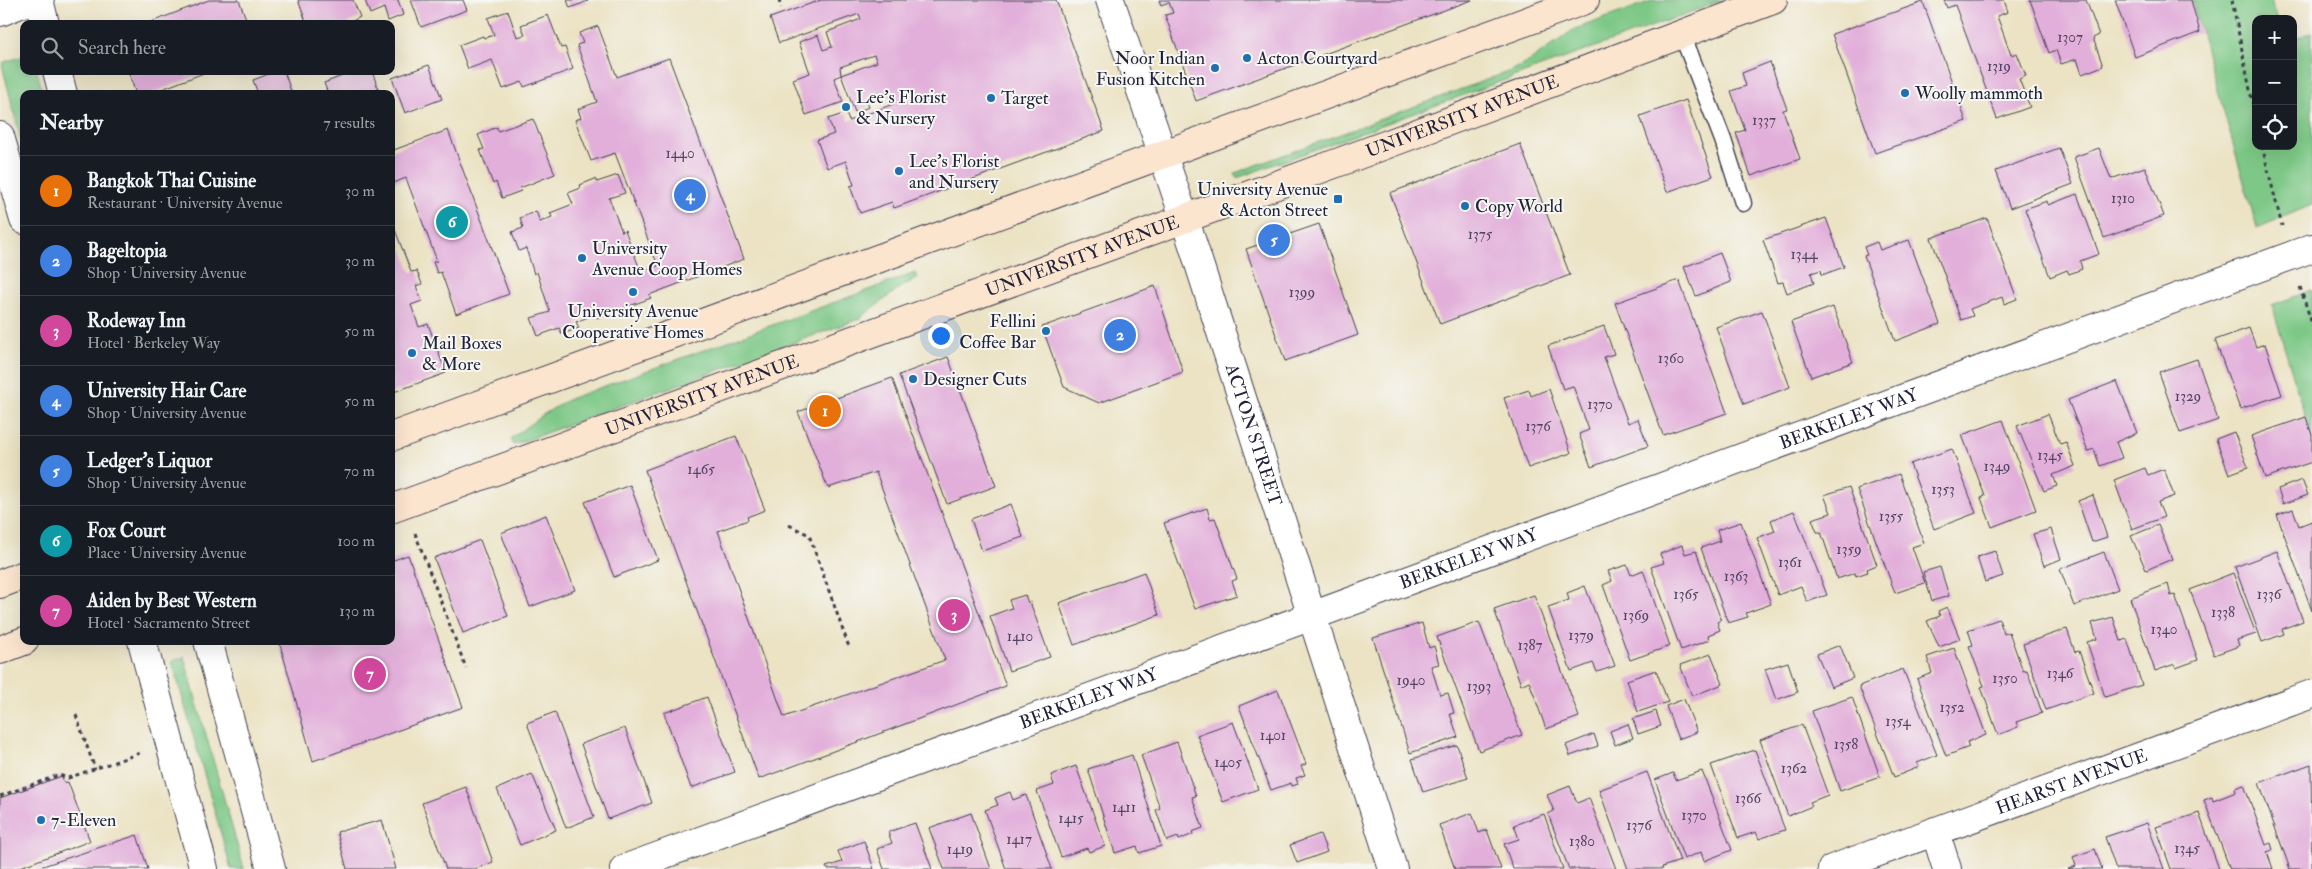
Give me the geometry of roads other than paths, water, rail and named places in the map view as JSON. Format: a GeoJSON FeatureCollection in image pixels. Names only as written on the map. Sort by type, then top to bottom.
{"type":"FeatureCollection","features":[{"type":"Feature","properties":{"kind":"main road"},"geometry":{"type":"LineString","coordinates":[[395,436],[1585,0]]}},
{"type":"Feature","properties":{"kind":"main road","name":"UNIVERSITY AVENUE"},"geometry":{"type":"LineString","coordinates":[[398,506],[1345,160],[1773,0]]}},
{"type":"Feature","properties":{"kind":"main road"},"geometry":{"type":"LineString","coordinates":[[0,584],[20,576]]}},
{"type":"Feature","properties":{"kind":"main road"},"geometry":{"type":"LineString","coordinates":[[0,650],[20,642]]}},
{"type":"Feature","properties":{"kind":"street"},"geometry":{"type":"LineString","coordinates":[[0,12],[30,0]]}},
{"type":"Feature","properties":{"kind":"street"},"geometry":{"type":"LineString","coordinates":[[39,0],[44,20]]}},
{"type":"Feature","properties":{"kind":"street","name":"ACTON STREET"},"geometry":{"type":"LineString","coordinates":[[1110,0],[1184,218],[1393,869]]}},
{"type":"Feature","properties":{"kind":"street"},"geometry":{"type":"LineString","coordinates":[[59,75],[63,90]]}},
{"type":"Feature","properties":{"kind":"street"},"geometry":{"type":"LineString","coordinates":[[0,136],[20,206]]}},
{"type":"Feature","properties":{"kind":"street","name":"BERKELEY WAY"},"geometry":{"type":"LineString","coordinates":[[624,869],[2312,248]]}},
{"type":"Feature","properties":{"kind":"street"},"geometry":{"type":"LineString","coordinates":[[143,645],[204,869]]}},
{"type":"Feature","properties":{"kind":"street"},"geometry":{"type":"LineString","coordinates":[[209,645],[272,869]]}},
{"type":"Feature","properties":{"kind":"street","name":"HEARST AVENUE"},"geometry":{"type":"LineString","coordinates":[[1832,869],[2312,694]]}},
{"type":"Feature","properties":{"kind":"street"},"geometry":{"type":"LineString","coordinates":[[1935,830],[1947,869]]}},
{"type":"Feature","properties":{"kind":"lane"},"geometry":{"type":"LineString","coordinates":[[1682,34],[1723,140],[1743,203]]}},
{"type":"Feature","properties":{"kind":"place","name":"Acton Courtyard"},"geometry":{"type":"Point","coordinates":[1247,58]}},
{"type":"Feature","properties":{"kind":"place","name":"Noor Indian Fusion Kitchen"},"geometry":{"type":"Point","coordinates":[1215,68]}},
{"type":"Feature","properties":{"kind":"place","name":"Woolly mammoth"},"geometry":{"type":"Point","coordinates":[1905,93]}},
{"type":"Feature","properties":{"kind":"place","name":"Target"},"geometry":{"type":"Point","coordinates":[991,98]}},
{"type":"Feature","properties":{"kind":"place","name":"Lee's Florist & Nursery"},"geometry":{"type":"Point","coordinates":[846,107]}},
{"type":"Feature","properties":{"kind":"place","name":"Lee's Florist and Nursery"},"geometry":{"type":"Point","coordinates":[899,171]}},
{"type":"Feature","properties":{"kind":"place","name":"University Hair Care"},"geometry":{"type":"Point","coordinates":[690,195]}},
{"type":"Feature","properties":{"kind":"place","name":"University Avenue & Acton Street"},"geometry":{"type":"Point","coordinates":[1338,199]}},
{"type":"Feature","properties":{"kind":"place","name":"Copy World"},"geometry":{"type":"Point","coordinates":[1465,206]}},
{"type":"Feature","properties":{"kind":"place","name":"Fox Court"},"geometry":{"type":"Point","coordinates":[452,222]}},
{"type":"Feature","properties":{"kind":"place","name":"Ledger's Liquor"},"geometry":{"type":"Point","coordinates":[1274,240]}},
{"type":"Feature","properties":{"kind":"place","name":"University Avenue Coop Homes"},"geometry":{"type":"Point","coordinates":[582,258]}},
{"type":"Feature","properties":{"kind":"place","name":"University Avenue Cooperative Homes"},"geometry":{"type":"Point","coordinates":[633,292]}},
{"type":"Feature","properties":{"kind":"place","name":"Fellini Coffee Bar"},"geometry":{"type":"Point","coordinates":[1046,331]}},
{"type":"Feature","properties":{"kind":"place","name":"Bageltopia"},"geometry":{"type":"Point","coordinates":[1120,335]}},
{"type":"Feature","properties":{"kind":"place","name":"Mail Boxes & More"},"geometry":{"type":"Point","coordinates":[412,353]}},
{"type":"Feature","properties":{"kind":"place","name":"Designer Cuts"},"geometry":{"type":"Point","coordinates":[913,379]}},
{"type":"Feature","properties":{"kind":"place","name":"Bangkok Thai Cuisine"},"geometry":{"type":"Point","coordinates":[825,411]}},
{"type":"Feature","properties":{"kind":"place","name":"Rodeway Inn"},"geometry":{"type":"Point","coordinates":[954,615]}},
{"type":"Feature","properties":{"kind":"place","name":"Aiden by Best Western"},"geometry":{"type":"Point","coordinates":[370,674]}},
{"type":"Feature","properties":{"kind":"place","name":"7-Eleven"},"geometry":{"type":"Point","coordinates":[41,820]}}]}
